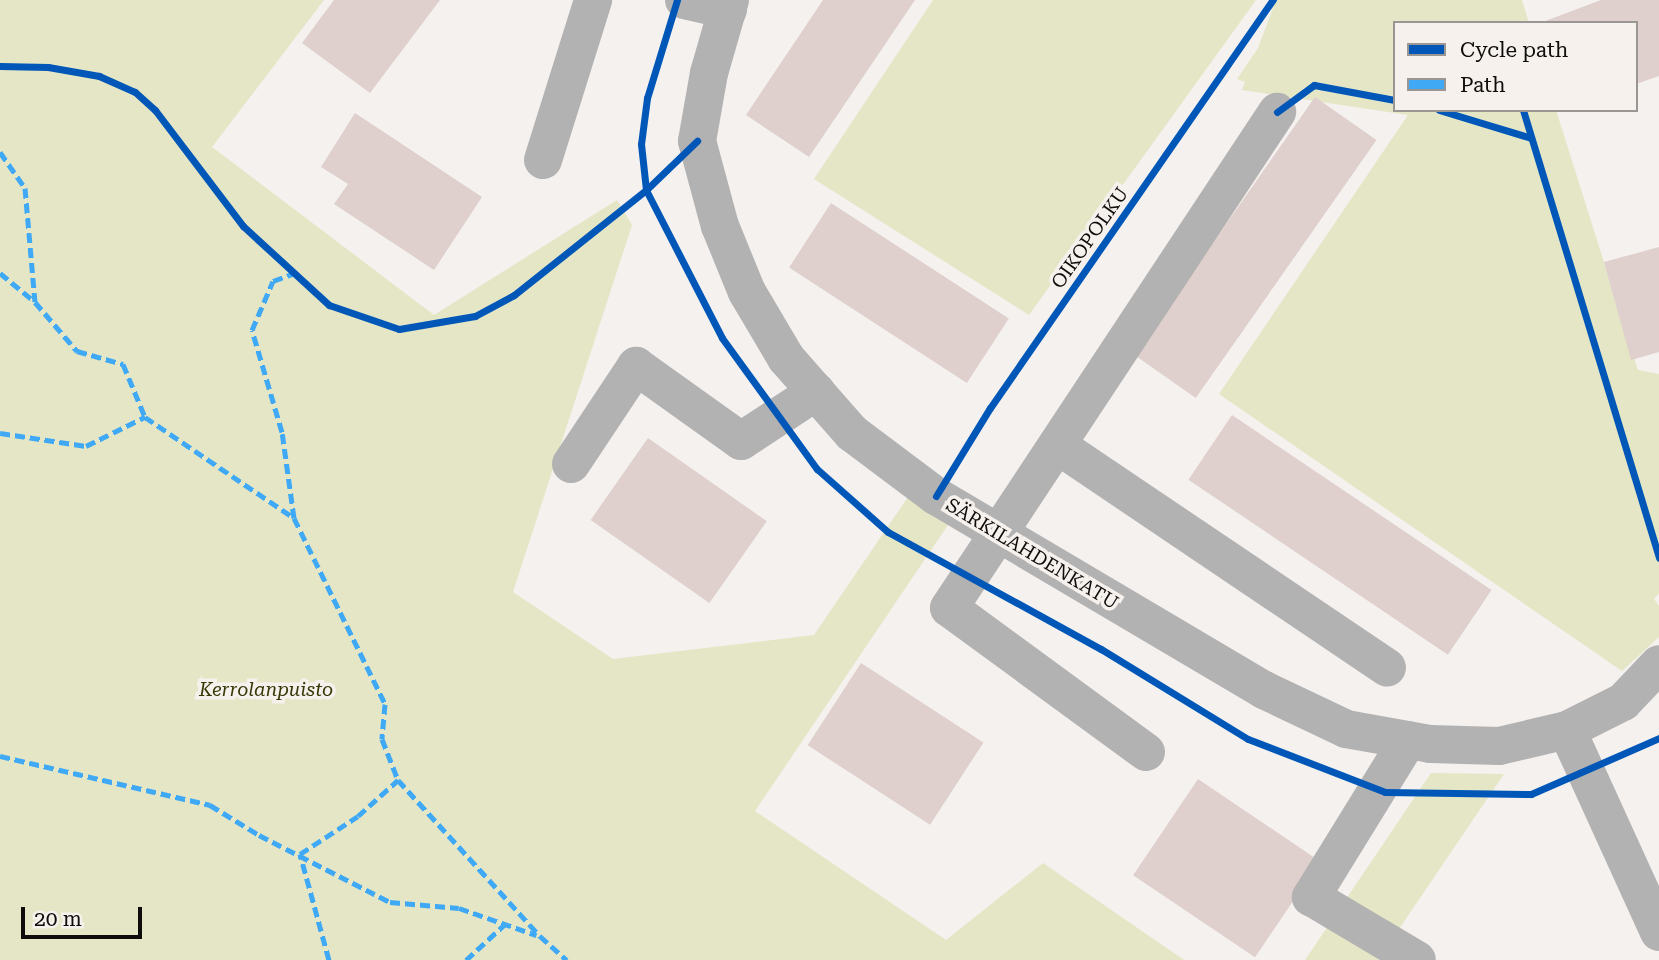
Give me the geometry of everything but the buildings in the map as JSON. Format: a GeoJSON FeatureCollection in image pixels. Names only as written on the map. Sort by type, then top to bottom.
{"type":"FeatureCollection","features":[{"type":"Feature","properties":{"kind":"street"},"geometry":{"type":"LineString","coordinates":[[543,160],[593,0]]}},
{"type":"Feature","properties":{"kind":"street"},"geometry":{"type":"LineString","coordinates":[[684,0],[729,5]]}},
{"type":"Feature","properties":{"kind":"street","name":"SÄRKILAHDENKATU"},"geometry":{"type":"LineString","coordinates":[[729,5],[709,73],[697,141],[720,226],[747,292],[786,358],[852,433],[936,496],[1264,690],[1346,729],[1408,740],[1499,746],[1567,730],[1623,702],[1659,664]]}},
{"type":"Feature","properties":{"kind":"street"},"geometry":{"type":"LineString","coordinates":[[1146,751],[949,608],[1278,112]]}},
{"type":"Feature","properties":{"kind":"street"},"geometry":{"type":"LineString","coordinates":[[570,464],[636,366],[741,441],[816,393]]}},
{"type":"Feature","properties":{"kind":"street"},"geometry":{"type":"LineString","coordinates":[[1057,445],[1387,668]]}},
{"type":"Feature","properties":{"kind":"street"},"geometry":{"type":"LineString","coordinates":[[1567,730],[1659,932]]}},
{"type":"Feature","properties":{"kind":"street"},"geometry":{"type":"LineString","coordinates":[[1408,740],[1311,897],[1418,960]]}},
{"type":"Feature","properties":{"kind":"street"},"geometry":{"type":"LineString","coordinates":[[1657,960],[1659,947]]}},
{"type":"Feature","properties":{"kind":"green space","name":"Kerrolanpuisto"},"geometry":{"type":"Polygon","coordinates":[[[0,0],[324,0],[212,147],[434,315],[617,200],[632,225],[513,592],[613,659],[814,635],[908,497],[948,525],[755,811],[946,940],[1043,863],[1184,960],[0,960],[0,0]]]}},
{"type":"Feature","properties":{"kind":"green space"},"geometry":{"type":"Polygon","coordinates":[[[933,0],[1256,0],[1029,315],[814,179],[933,0]]]}},
{"type":"Feature","properties":{"kind":"green space"},"geometry":{"type":"Polygon","coordinates":[[[1276,0],[1522,0],[1528,21],[1393,21],[1393,112],[1557,112],[1638,370],[1659,374],[1659,593],[1654,599],[1659,606],[1659,637],[1622,671],[1219,394],[1408,115],[1242,90],[1245,82],[1237,79],[1258,48],[1276,0]]]}},
{"type":"Feature","properties":{"kind":"green space"},"geometry":{"type":"Polygon","coordinates":[[[1431,773],[1504,774],[1378,960],[1305,960],[1431,773]]]}},
{"type":"Feature","properties":{"kind":"marked path"},"geometry":{"type":"LineString","coordinates":[[0,152],[25,188],[35,302],[77,351],[123,364],[145,417],[294,518],[385,704],[382,739],[398,780],[540,936],[567,960]]}},
{"type":"Feature","properties":{"kind":"marked path"},"geometry":{"type":"LineString","coordinates":[[0,273],[35,302]]}},
{"type":"Feature","properties":{"kind":"marked path"},"geometry":{"type":"LineString","coordinates":[[294,518],[282,432],[252,330],[273,281],[295,273]]}},
{"type":"Feature","properties":{"kind":"marked path"},"geometry":{"type":"LineString","coordinates":[[0,433],[86,446],[145,417]]}},
{"type":"Feature","properties":{"kind":"marked path"},"geometry":{"type":"LineString","coordinates":[[0,756],[210,805],[259,835],[390,902],[459,908],[536,935]]}},
{"type":"Feature","properties":{"kind":"marked path"},"geometry":{"type":"LineString","coordinates":[[329,960],[300,854],[358,816],[398,780]]}},
{"type":"Feature","properties":{"kind":"marked path"},"geometry":{"type":"LineString","coordinates":[[466,960],[505,924]]}},
{"type":"Feature","properties":{"kind":"cycle path"},"geometry":{"type":"LineString","coordinates":[[677,0],[647,98],[641,144],[646,190],[722,338],[817,469],[888,532],[1101,649],[1248,739],[1385,792],[1531,794],[1659,738]]}},
{"type":"Feature","properties":{"kind":"cycle path","name":"OIKOPOLKU"},"geometry":{"type":"LineString","coordinates":[[936,496],[990,408],[1273,0]]}},
{"type":"Feature","properties":{"kind":"cycle path"},"geometry":{"type":"LineString","coordinates":[[0,66],[48,67],[99,76],[135,92],[155,110],[243,226],[329,305],[399,329],[475,316],[514,295],[646,190],[697,141]]}},
{"type":"Feature","properties":{"kind":"cycle path"},"geometry":{"type":"LineString","coordinates":[[1277,112],[1314,85],[1393,100]]}},
{"type":"Feature","properties":{"kind":"cycle path"},"geometry":{"type":"LineString","coordinates":[[1446,112],[1531,138]]}},
{"type":"Feature","properties":{"kind":"cycle path"},"geometry":{"type":"LineString","coordinates":[[1524,112],[1659,558]]}}]}
